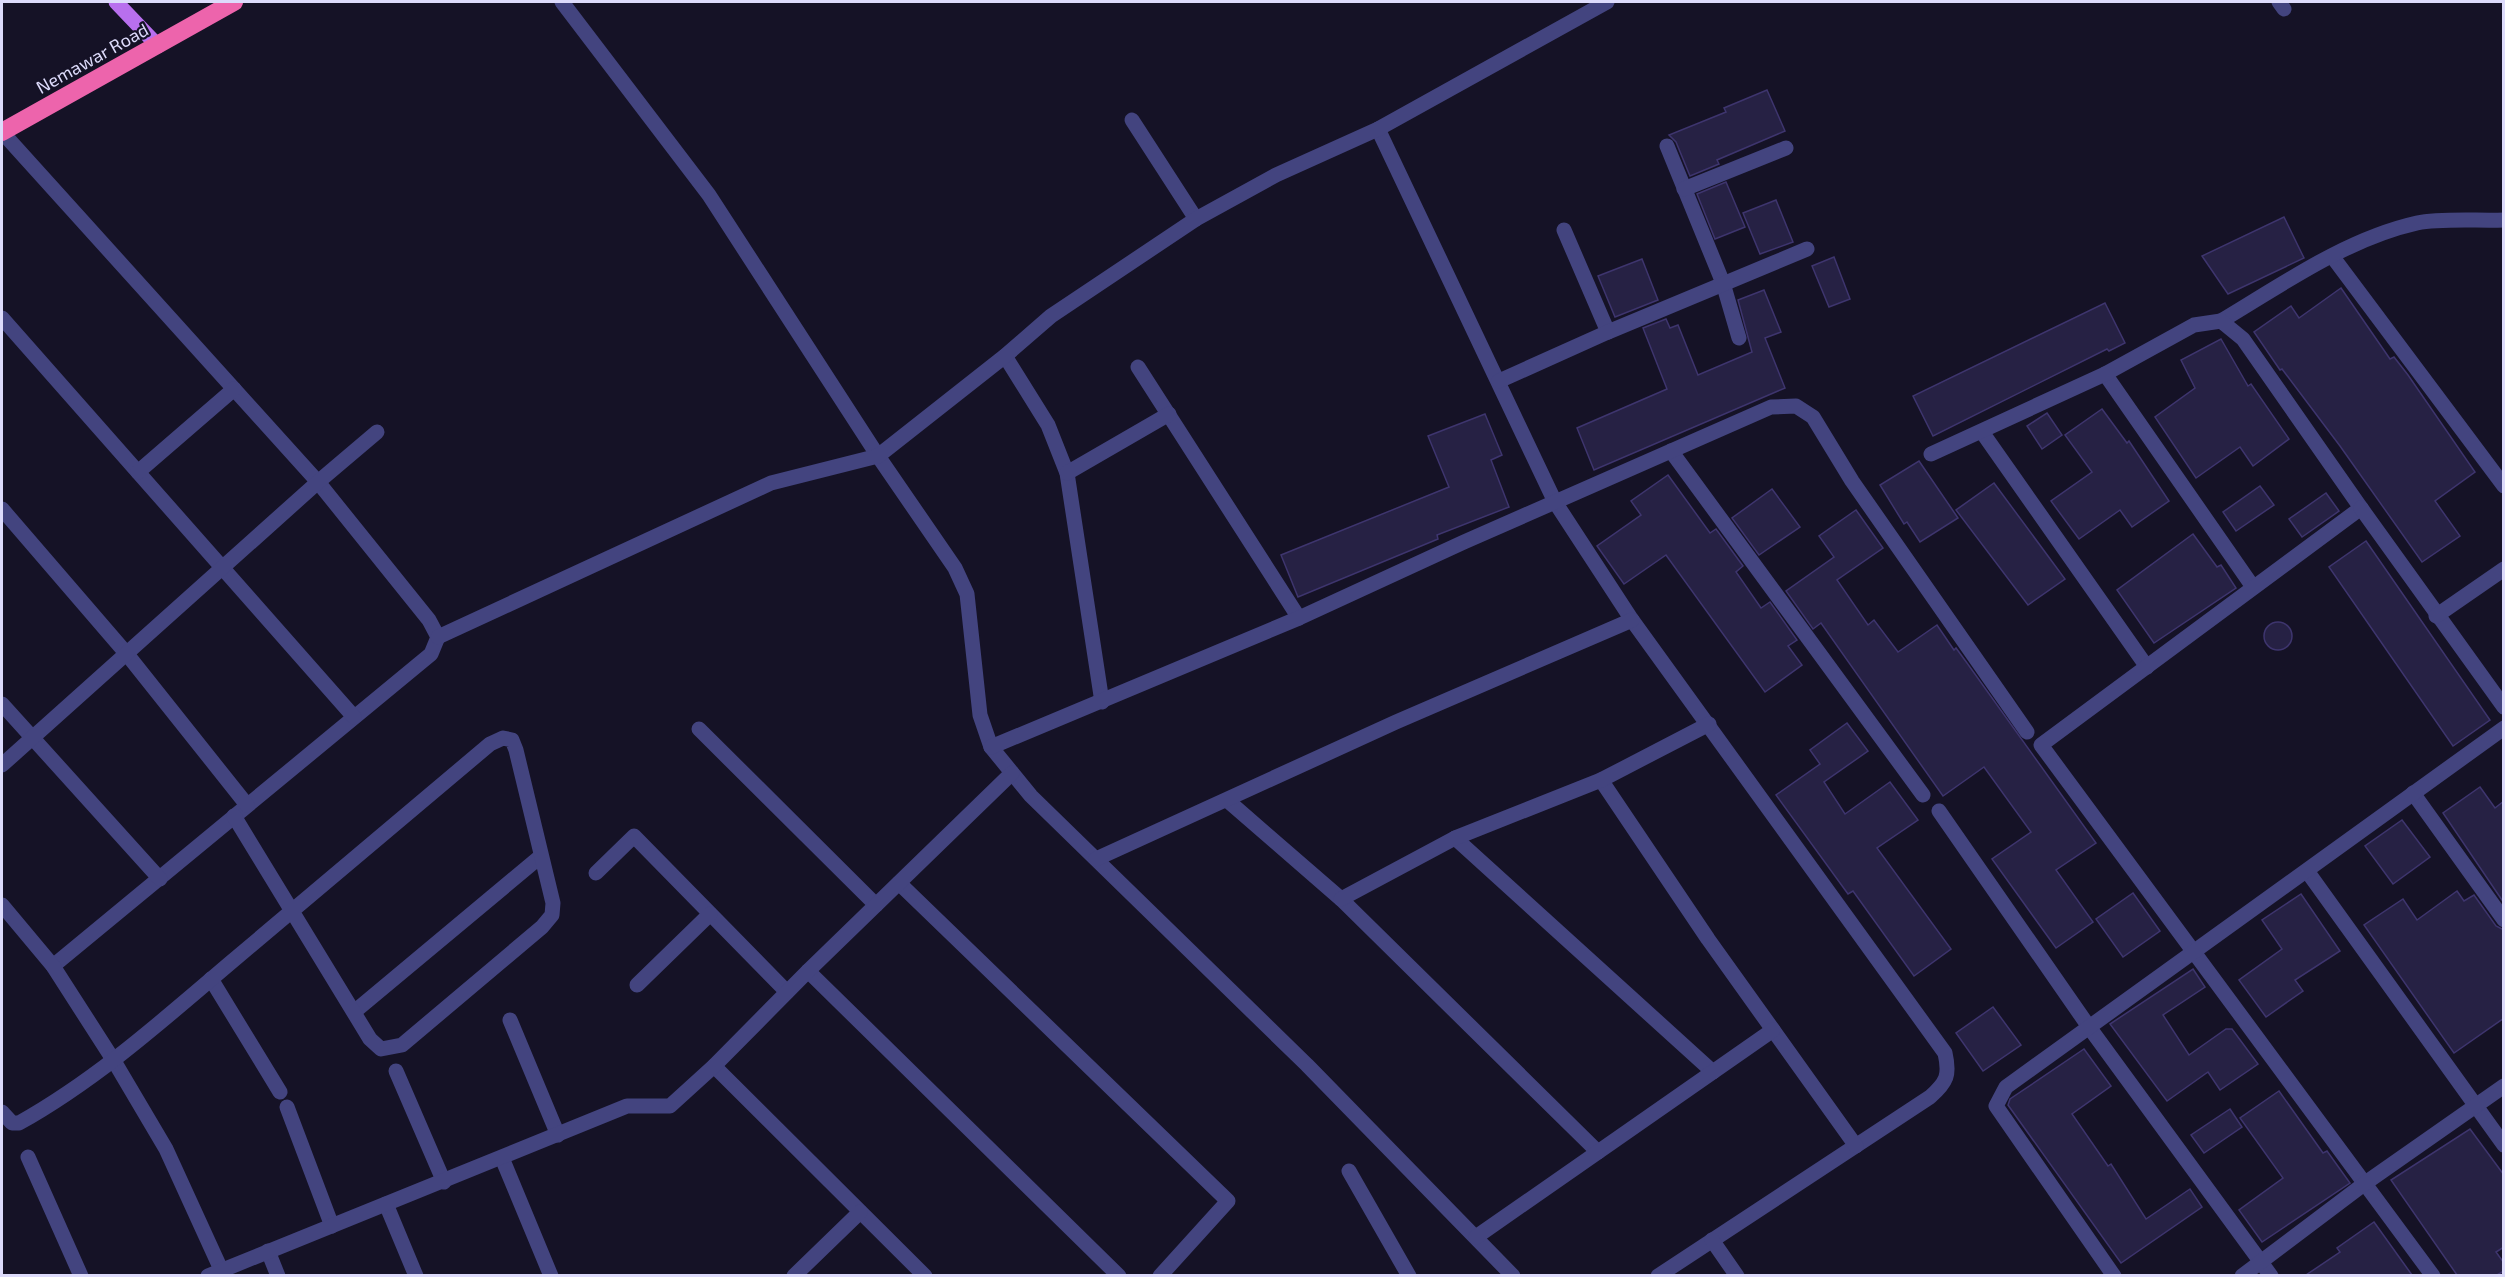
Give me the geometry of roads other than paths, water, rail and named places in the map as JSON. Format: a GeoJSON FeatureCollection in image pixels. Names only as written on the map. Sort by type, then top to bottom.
{"type":"FeatureCollection","features":[{"type":"Feature","properties":{"kind":"highway","name":"Nemawar Road"},"geometry":{"type":"LineString","coordinates":[[2,132],[234,2]]}},
{"type":"Feature","properties":{"kind":"main road"},"geometry":{"type":"LineString","coordinates":[[116,2],[158,45]]}},
{"type":"Feature","properties":{"kind":"street"},"geometry":{"type":"LineString","coordinates":[[562,2],[709,195],[878,456],[955,568],[967,594],[980,715],[991,747],[1031,796],[1307,1065],[1513,1275]]}},
{"type":"Feature","properties":{"kind":"street"},"geometry":{"type":"LineString","coordinates":[[53,966],[431,654],[438,637],[771,483],[878,456],[1005,356],[1051,316],[1196,219],[1276,175],[1378,129],[1607,2]]}},
{"type":"Feature","properties":{"kind":"street"},"geometry":{"type":"LineString","coordinates":[[1132,120],[1196,219]]}},
{"type":"Feature","properties":{"kind":"street"},"geometry":{"type":"LineString","coordinates":[[1378,129],[1555,502],[1632,620],[1945,1053],[1948,1068],[1943,1085],[1930,1097],[1658,1275]]}},
{"type":"Feature","properties":{"kind":"street"},"geometry":{"type":"LineString","coordinates":[[2,132],[318,482],[429,620],[438,637]]}},
{"type":"Feature","properties":{"kind":"street"},"geometry":{"type":"LineString","coordinates":[[1667,146],[1723,283],[1739,338]]}},
{"type":"Feature","properties":{"kind":"street"},"geometry":{"type":"LineString","coordinates":[[1684,189],[1786,148]]}},
{"type":"Feature","properties":{"kind":"street"},"geometry":{"type":"LineString","coordinates":[[1931,454],[2105,374],[2194,325],[2221,321],[2332,256],[2377,234],[2420,223],[2504,220]]}},
{"type":"Feature","properties":{"kind":"street"},"geometry":{"type":"LineString","coordinates":[[1564,230],[1608,332]]}},
{"type":"Feature","properties":{"kind":"street"},"geometry":{"type":"LineString","coordinates":[[1499,381],[1608,332],[1807,249]]}},
{"type":"Feature","properties":{"kind":"street"},"geometry":{"type":"LineString","coordinates":[[2332,256],[2504,486]]}},
{"type":"Feature","properties":{"kind":"street"},"geometry":{"type":"LineString","coordinates":[[2,318],[354,717]]}},
{"type":"Feature","properties":{"kind":"street"},"geometry":{"type":"LineString","coordinates":[[2221,321],[2243,339],[2436,615],[2504,707]]}},
{"type":"Feature","properties":{"kind":"street"},"geometry":{"type":"LineString","coordinates":[[1005,356],[1048,425],[1067,473],[1102,702]]}},
{"type":"Feature","properties":{"kind":"street"},"geometry":{"type":"LineString","coordinates":[[1138,366],[1299,618]]}},
{"type":"Feature","properties":{"kind":"street"},"geometry":{"type":"LineString","coordinates":[[2105,374],[2253,587]]}},
{"type":"Feature","properties":{"kind":"street"},"geometry":{"type":"LineString","coordinates":[[138,472],[234,389]]}},
{"type":"Feature","properties":{"kind":"street"},"geometry":{"type":"LineString","coordinates":[[991,747],[1299,618],[1771,407],[1796,406],[1813,417],[1852,481],[2027,732]]}},
{"type":"Feature","properties":{"kind":"street"},"geometry":{"type":"LineString","coordinates":[[1067,473],[1169,414]]}},
{"type":"Feature","properties":{"kind":"street"},"geometry":{"type":"LineString","coordinates":[[2,765],[377,432]]}},
{"type":"Feature","properties":{"kind":"street"},"geometry":{"type":"LineString","coordinates":[[1983,432],[2147,666]]}},
{"type":"Feature","properties":{"kind":"street"},"geometry":{"type":"LineString","coordinates":[[1671,451],[1923,795]]}},
{"type":"Feature","properties":{"kind":"street"},"geometry":{"type":"LineString","coordinates":[[2361,508],[2041,746],[2433,1275]]}},
{"type":"Feature","properties":{"kind":"street"},"geometry":{"type":"LineString","coordinates":[[2,509],[126,653],[247,805]]}},
{"type":"Feature","properties":{"kind":"street"},"geometry":{"type":"LineString","coordinates":[[2436,615],[2504,569]]}},
{"type":"Feature","properties":{"kind":"street"},"geometry":{"type":"LineString","coordinates":[[1096,859],[1396,722],[1632,620]]}},
{"type":"Feature","properties":{"kind":"street"},"geometry":{"type":"LineString","coordinates":[[2,704],[160,879]]}},
{"type":"Feature","properties":{"kind":"street"},"geometry":{"type":"LineString","coordinates":[[1341,899],[1455,838],[1602,780],[1709,724]]}},
{"type":"Feature","properties":{"kind":"street"},"geometry":{"type":"LineString","coordinates":[[2114,1275],[1996,1106],[2006,1087],[2504,728]]}},
{"type":"Feature","properties":{"kind":"street"},"geometry":{"type":"LineString","coordinates":[[699,729],[876,905]]}},
{"type":"Feature","properties":{"kind":"street"},"geometry":{"type":"LineString","coordinates":[[2,1112],[12,1123],[19,1123],[114,1061],[291,912],[490,744],[503,738],[512,740],[516,750],[553,903],[552,915],[542,927],[402,1045],[381,1048],[370,1039],[291,912],[234,816]]}},
{"type":"Feature","properties":{"kind":"street"},"geometry":{"type":"LineString","coordinates":[[2,905],[53,966],[114,1061],[166,1149],[218,1273],[627,1106],[670,1106],[714,1066],[808,971],[1012,773]]}},
{"type":"Feature","properties":{"kind":"street"},"geometry":{"type":"LineString","coordinates":[[1602,780],[1708,939],[1856,1146]]}},
{"type":"Feature","properties":{"kind":"street"},"geometry":{"type":"LineString","coordinates":[[2414,793],[2504,920]]}},
{"type":"Feature","properties":{"kind":"street"},"geometry":{"type":"LineString","coordinates":[[1227,800],[1341,899],[1598,1152]]}},
{"type":"Feature","properties":{"kind":"street"},"geometry":{"type":"LineString","coordinates":[[1939,811],[2090,1028],[2271,1275]]}},
{"type":"Feature","properties":{"kind":"street"},"geometry":{"type":"LineString","coordinates":[[596,873],[634,836],[787,992]]}},
{"type":"Feature","properties":{"kind":"street"},"geometry":{"type":"LineString","coordinates":[[1455,838],[1713,1072]]}},
{"type":"Feature","properties":{"kind":"street"},"geometry":{"type":"LineString","coordinates":[[354,1012],[541,856]]}},
{"type":"Feature","properties":{"kind":"street"},"geometry":{"type":"LineString","coordinates":[[2307,871],[2504,1145]]}},
{"type":"Feature","properties":{"kind":"street"},"geometry":{"type":"LineString","coordinates":[[899,883],[1228,1201],[1160,1275]]}},
{"type":"Feature","properties":{"kind":"street"},"geometry":{"type":"LineString","coordinates":[[637,985],[710,914]]}},
{"type":"Feature","properties":{"kind":"street"},"geometry":{"type":"LineString","coordinates":[[808,971],[1119,1275]]}},
{"type":"Feature","properties":{"kind":"street"},"geometry":{"type":"LineString","coordinates":[[211,979],[280,1092]]}},
{"type":"Feature","properties":{"kind":"street"},"geometry":{"type":"LineString","coordinates":[[510,1020],[558,1135]]}},
{"type":"Feature","properties":{"kind":"street"},"geometry":{"type":"LineString","coordinates":[[1476,1237],[1773,1030]]}},
{"type":"Feature","properties":{"kind":"street"},"geometry":{"type":"LineString","coordinates":[[714,1066],[925,1275]]}},
{"type":"Feature","properties":{"kind":"street"},"geometry":{"type":"LineString","coordinates":[[396,1071],[444,1182]]}},
{"type":"Feature","properties":{"kind":"street"},"geometry":{"type":"LineString","coordinates":[[2242,1275],[2364,1184],[2504,1086]]}},
{"type":"Feature","properties":{"kind":"street"},"geometry":{"type":"LineString","coordinates":[[287,1107],[333,1226]]}},
{"type":"Feature","properties":{"kind":"street"},"geometry":{"type":"LineString","coordinates":[[28,1157],[81,1275]]}},
{"type":"Feature","properties":{"kind":"street"},"geometry":{"type":"LineString","coordinates":[[502,1158],[551,1275]]}},
{"type":"Feature","properties":{"kind":"street"},"geometry":{"type":"LineString","coordinates":[[1349,1171],[1409,1275]]}},
{"type":"Feature","properties":{"kind":"street"},"geometry":{"type":"LineString","coordinates":[[386,1204],[416,1275]]}},
{"type":"Feature","properties":{"kind":"street"},"geometry":{"type":"LineString","coordinates":[[794,1275],[860,1212]]}},
{"type":"Feature","properties":{"kind":"street"},"geometry":{"type":"LineString","coordinates":[[1712,1240],[1737,1275]]}},
{"type":"Feature","properties":{"kind":"street"},"geometry":{"type":"LineString","coordinates":[[268,1251],[278,1275]]}}]}
